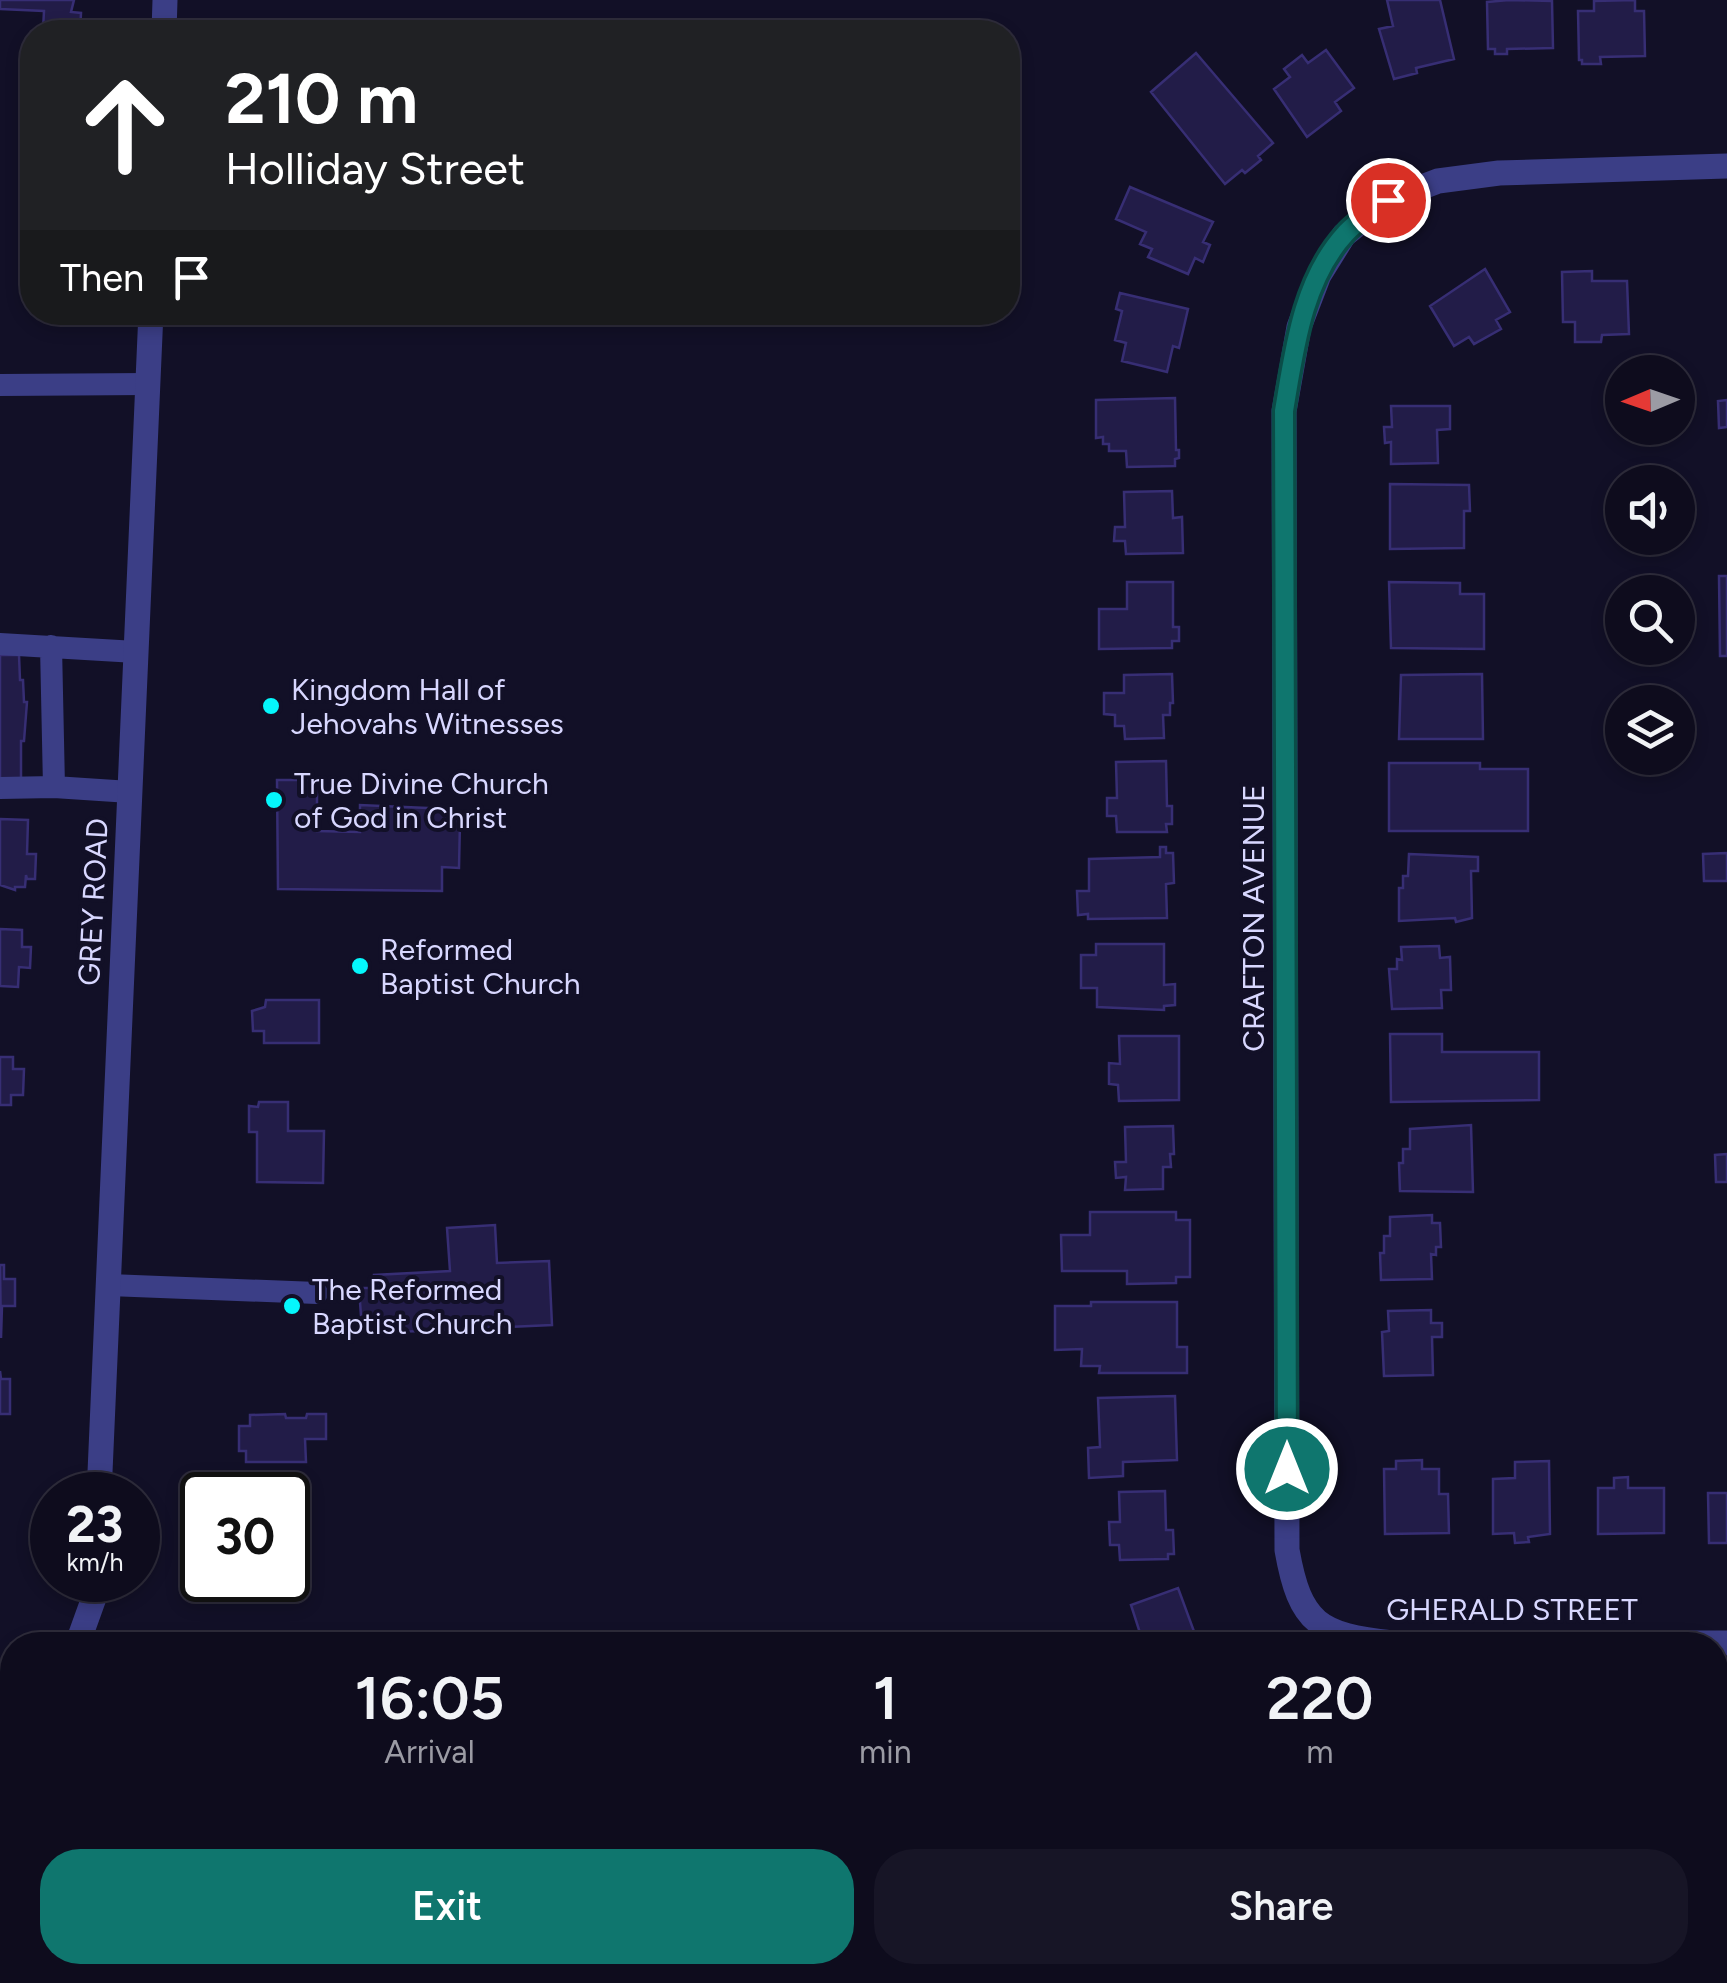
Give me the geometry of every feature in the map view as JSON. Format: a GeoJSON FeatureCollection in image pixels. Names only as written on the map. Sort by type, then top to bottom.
{"type":"FeatureCollection","features":[{"type":"Feature","properties":{"kind":"street","name":"CRAFTON AVENUE"},"geometry":{"type":"LineString","coordinates":[[1304,1610],[1287,1550],[1284,411],[1298,327],[1319,275],[1344,235],[1388,200],[1438,181],[1498,173],[1727,166]]}},
{"type":"Feature","properties":{"kind":"street","name":"GREY ROAD"},"geometry":{"type":"LineString","coordinates":[[101,1472],[150,325]]}},
{"type":"Feature","properties":{"kind":"street"},"geometry":{"type":"LineString","coordinates":[[83,1632],[93,1602]]}},
{"type":"Feature","properties":{"kind":"street","name":"GHERALD STREET"},"geometry":{"type":"LineString","coordinates":[[1304,1610],[1336,1632]]}},
{"type":"Feature","properties":{"kind":"lane"},"geometry":{"type":"LineString","coordinates":[[0,384],[148,384]]}},
{"type":"Feature","properties":{"kind":"lane"},"geometry":{"type":"LineString","coordinates":[[0,644],[136,652]]}},
{"type":"Feature","properties":{"kind":"lane"},"geometry":{"type":"LineString","coordinates":[[51,646],[54,787]]}},
{"type":"Feature","properties":{"kind":"lane"},"geometry":{"type":"LineString","coordinates":[[0,788],[130,792]]}},
{"type":"Feature","properties":{"kind":"lane"},"geometry":{"type":"LineString","coordinates":[[108,1285],[317,1293]]}},
{"type":"Feature","properties":{"kind":"building"},"geometry":{"type":"Polygon","coordinates":[[[0,0],[74,0],[71,12],[81,13],[81,20],[44,20],[44,11],[0,9],[0,0]]]}},
{"type":"Feature","properties":{"kind":"building"},"geometry":{"type":"Polygon","coordinates":[[[1387,0],[1440,0],[1454,59],[1416,68],[1417,73],[1394,79],[1379,29],[1393,26],[1387,0]]]}},
{"type":"Feature","properties":{"kind":"building"},"geometry":{"type":"Polygon","coordinates":[[[1635,0],[1635,11],[1644,11],[1645,56],[1600,57],[1601,64],[1582,64],[1578,11],[1594,11],[1594,1],[1635,0]]]}},
{"type":"Feature","properties":{"kind":"building"},"geometry":{"type":"Polygon","coordinates":[[[1552,1],[1553,48],[1507,49],[1507,54],[1495,54],[1495,49],[1488,49],[1487,2],[1552,1]]]}},
{"type":"Feature","properties":{"kind":"building"},"geometry":{"type":"Polygon","coordinates":[[[1326,50],[1354,88],[1335,102],[1341,111],[1307,137],[1274,89],[1290,77],[1284,69],[1302,55],[1308,63],[1326,50]]]}},
{"type":"Feature","properties":{"kind":"building"},"geometry":{"type":"Polygon","coordinates":[[[1196,53],[1273,143],[1258,156],[1261,160],[1225,184],[1151,92],[1196,53]]]}},
{"type":"Feature","properties":{"kind":"building"},"geometry":{"type":"Polygon","coordinates":[[[1130,187],[1213,222],[1203,242],[1210,245],[1203,262],[1195,258],[1188,274],[1148,257],[1152,249],[1140,244],[1146,232],[1116,219],[1130,187]]]}},
{"type":"Feature","properties":{"kind":"building"},"geometry":{"type":"Polygon","coordinates":[[[1485,269],[1510,312],[1496,320],[1501,329],[1474,344],[1469,337],[1454,346],[1430,306],[1485,269]]]}},
{"type":"Feature","properties":{"kind":"building"},"geometry":{"type":"Polygon","coordinates":[[[1592,271],[1592,281],[1627,281],[1629,334],[1602,335],[1601,342],[1575,342],[1575,322],[1563,322],[1562,272],[1592,271]]]}},
{"type":"Feature","properties":{"kind":"building"},"geometry":{"type":"Polygon","coordinates":[[[1120,293],[1188,309],[1179,348],[1173,346],[1167,372],[1122,361],[1126,343],[1115,340],[1122,311],[1116,309],[1120,293]]]}},
{"type":"Feature","properties":{"kind":"building"},"geometry":{"type":"Polygon","coordinates":[[[1175,398],[1179,458],[1175,459],[1175,466],[1127,467],[1126,451],[1109,451],[1103,437],[1096,438],[1096,400],[1175,398]]]}},
{"type":"Feature","properties":{"kind":"building"},"geometry":{"type":"Polygon","coordinates":[[[1727,400],[1727,427],[1719,428],[1718,401],[1727,400]]]}},
{"type":"Feature","properties":{"kind":"building"},"geometry":{"type":"Polygon","coordinates":[[[1391,406],[1450,406],[1450,429],[1437,430],[1438,463],[1391,464],[1391,442],[1385,443],[1384,427],[1392,427],[1391,406]]]}},
{"type":"Feature","properties":{"kind":"building"},"geometry":{"type":"Polygon","coordinates":[[[1390,484],[1469,485],[1470,511],[1464,511],[1464,548],[1390,549],[1390,484]]]}},
{"type":"Feature","properties":{"kind":"building"},"geometry":{"type":"Polygon","coordinates":[[[1172,491],[1173,518],[1182,517],[1183,553],[1126,554],[1125,541],[1114,541],[1115,527],[1125,527],[1124,492],[1172,491]]]}},
{"type":"Feature","properties":{"kind":"building"},"geometry":{"type":"Polygon","coordinates":[[[1719,576],[1727,576],[1727,656],[1720,656],[1719,576]]]}},
{"type":"Feature","properties":{"kind":"building"},"geometry":{"type":"Polygon","coordinates":[[[1127,582],[1173,582],[1173,627],[1179,627],[1179,641],[1172,641],[1172,648],[1099,649],[1099,609],[1127,609],[1127,582]]]}},
{"type":"Feature","properties":{"kind":"building"},"geometry":{"type":"Polygon","coordinates":[[[1389,582],[1460,583],[1460,594],[1484,594],[1484,649],[1391,648],[1389,582]]]}},
{"type":"Feature","properties":{"kind":"building"},"geometry":{"type":"Polygon","coordinates":[[[0,655],[19,655],[20,680],[27,702],[21,779],[0,779],[0,655]]]}},
{"type":"Feature","properties":{"kind":"building"},"geometry":{"type":"Polygon","coordinates":[[[1172,674],[1173,703],[1170,715],[1163,715],[1164,738],[1125,739],[1124,726],[1115,726],[1115,715],[1104,714],[1104,693],[1124,693],[1124,675],[1172,674]]]}},
{"type":"Feature","properties":{"kind":"building"},"geometry":{"type":"Polygon","coordinates":[[[1482,674],[1483,739],[1399,739],[1401,675],[1482,674]]]}},
{"type":"Feature","properties":{"kind":"building"},"geometry":{"type":"Polygon","coordinates":[[[1166,761],[1167,806],[1172,806],[1172,824],[1166,824],[1167,832],[1117,832],[1116,816],[1107,816],[1107,798],[1117,798],[1116,762],[1166,761]]]}},
{"type":"Feature","properties":{"kind":"building"},"geometry":{"type":"Polygon","coordinates":[[[1389,763],[1480,763],[1480,769],[1528,769],[1528,831],[1389,831],[1389,763]]]}},
{"type":"Feature","properties":{"kind":"building"},"geometry":{"type":"Polygon","coordinates":[[[277,780],[317,780],[317,831],[360,832],[360,805],[450,809],[450,821],[460,821],[459,868],[442,867],[442,891],[278,889],[277,780]]]}},
{"type":"Feature","properties":{"kind":"building"},"geometry":{"type":"Polygon","coordinates":[[[0,819],[28,820],[27,854],[36,854],[35,879],[27,879],[26,875],[25,887],[15,890],[0,885],[0,819]]]}},
{"type":"Feature","properties":{"kind":"building"},"geometry":{"type":"Polygon","coordinates":[[[1160,847],[1173,853],[1174,883],[1166,884],[1167,918],[1088,919],[1088,914],[1078,915],[1077,891],[1089,891],[1089,859],[1160,857],[1160,847]]]}},
{"type":"Feature","properties":{"kind":"building"},"geometry":{"type":"Polygon","coordinates":[[[1727,853],[1727,881],[1704,881],[1703,854],[1727,853]]]}},
{"type":"Feature","properties":{"kind":"building"},"geometry":{"type":"Polygon","coordinates":[[[1409,854],[1478,857],[1478,871],[1471,871],[1472,918],[1456,922],[1455,918],[1399,921],[1399,888],[1403,888],[1403,876],[1408,876],[1409,854]]]}},
{"type":"Feature","properties":{"kind":"building"},"geometry":{"type":"Polygon","coordinates":[[[0,929],[22,930],[22,947],[31,947],[30,968],[19,967],[18,987],[0,986],[0,929]]]}},
{"type":"Feature","properties":{"kind":"building"},"geometry":{"type":"Polygon","coordinates":[[[1096,944],[1164,944],[1164,985],[1175,984],[1175,1005],[1164,1006],[1164,1010],[1097,1007],[1097,988],[1081,988],[1081,955],[1096,955],[1096,944]]]}},
{"type":"Feature","properties":{"kind":"building"},"geometry":{"type":"Polygon","coordinates":[[[1439,946],[1440,958],[1450,957],[1451,990],[1441,990],[1442,1008],[1392,1009],[1389,969],[1397,969],[1397,959],[1402,960],[1401,947],[1439,946]]]}},
{"type":"Feature","properties":{"kind":"building"},"geometry":{"type":"Polygon","coordinates":[[[266,1000],[319,1000],[319,1043],[264,1043],[264,1031],[253,1031],[252,1011],[265,1007],[266,1000]]]}},
{"type":"Feature","properties":{"kind":"building"},"geometry":{"type":"Polygon","coordinates":[[[1390,1034],[1442,1034],[1442,1052],[1539,1052],[1539,1100],[1391,1102],[1390,1034]]]}},
{"type":"Feature","properties":{"kind":"building"},"geometry":{"type":"Polygon","coordinates":[[[1119,1036],[1179,1036],[1179,1100],[1119,1101],[1118,1085],[1109,1084],[1109,1063],[1120,1064],[1119,1036]]]}},
{"type":"Feature","properties":{"kind":"building"},"geometry":{"type":"Polygon","coordinates":[[[0,1057],[13,1057],[13,1069],[24,1069],[23,1095],[11,1095],[11,1105],[0,1105],[0,1057]]]}},
{"type":"Feature","properties":{"kind":"building"},"geometry":{"type":"Polygon","coordinates":[[[259,1102],[288,1102],[288,1131],[324,1131],[323,1183],[257,1182],[257,1132],[249,1132],[249,1106],[258,1107],[259,1102]]]}},
{"type":"Feature","properties":{"kind":"building"},"geometry":{"type":"Polygon","coordinates":[[[1471,1125],[1473,1192],[1400,1191],[1399,1163],[1403,1163],[1403,1149],[1410,1149],[1410,1129],[1471,1125]]]}},
{"type":"Feature","properties":{"kind":"building"},"geometry":{"type":"Polygon","coordinates":[[[1173,1126],[1174,1154],[1170,1154],[1171,1167],[1163,1167],[1163,1189],[1125,1190],[1126,1177],[1116,1178],[1115,1162],[1126,1162],[1125,1127],[1173,1126]]]}},
{"type":"Feature","properties":{"kind":"building"},"geometry":{"type":"Polygon","coordinates":[[[1727,1154],[1727,1182],[1716,1182],[1715,1155],[1727,1154]]]}},
{"type":"Feature","properties":{"kind":"building"},"geometry":{"type":"Polygon","coordinates":[[[1090,1212],[1176,1212],[1176,1220],[1190,1220],[1190,1277],[1176,1277],[1176,1283],[1127,1284],[1127,1271],[1062,1271],[1061,1235],[1090,1235],[1090,1212]]]}},
{"type":"Feature","properties":{"kind":"building"},"geometry":{"type":"Polygon","coordinates":[[[1432,1215],[1432,1223],[1440,1223],[1441,1247],[1436,1247],[1436,1255],[1431,1254],[1432,1279],[1381,1280],[1380,1253],[1384,1253],[1384,1236],[1390,1236],[1390,1217],[1432,1215]]]}},
{"type":"Feature","properties":{"kind":"building"},"geometry":{"type":"Polygon","coordinates":[[[495,1225],[497,1263],[549,1261],[552,1325],[375,1333],[374,1316],[361,1316],[359,1288],[375,1288],[374,1275],[450,1271],[447,1228],[495,1225]]]}},
{"type":"Feature","properties":{"kind":"building"},"geometry":{"type":"Polygon","coordinates":[[[0,1265],[4,1265],[4,1279],[15,1279],[15,1306],[2,1306],[1,1338],[0,1265]]]}},
{"type":"Feature","properties":{"kind":"building"},"geometry":{"type":"Polygon","coordinates":[[[1091,1302],[1177,1302],[1177,1347],[1187,1347],[1187,1373],[1099,1373],[1100,1366],[1081,1366],[1082,1349],[1055,1350],[1055,1306],[1091,1306],[1091,1302]]]}},
{"type":"Feature","properties":{"kind":"building"},"geometry":{"type":"Polygon","coordinates":[[[1431,1310],[1431,1323],[1442,1323],[1442,1337],[1432,1337],[1433,1375],[1384,1376],[1382,1332],[1389,1331],[1388,1311],[1431,1310]]]}},
{"type":"Feature","properties":{"kind":"building"},"geometry":{"type":"Polygon","coordinates":[[[0,1371],[1,1379],[10,1379],[10,1414],[0,1414],[0,1371]]]}},
{"type":"Feature","properties":{"kind":"building"},"geometry":{"type":"Polygon","coordinates":[[[1175,1396],[1177,1460],[1123,1462],[1123,1476],[1089,1478],[1088,1448],[1100,1447],[1098,1398],[1175,1396]]]}},
{"type":"Feature","properties":{"kind":"building"},"geometry":{"type":"Polygon","coordinates":[[[285,1414],[286,1418],[306,1418],[307,1414],[326,1414],[326,1439],[305,1439],[306,1462],[246,1462],[246,1451],[239,1451],[239,1426],[250,1426],[250,1415],[285,1414]]]}},
{"type":"Feature","properties":{"kind":"building"},"geometry":{"type":"Polygon","coordinates":[[[1422,1460],[1422,1469],[1439,1469],[1439,1494],[1448,1494],[1449,1533],[1385,1534],[1384,1469],[1396,1469],[1396,1461],[1422,1460]]]}},
{"type":"Feature","properties":{"kind":"building"},"geometry":{"type":"Polygon","coordinates":[[[1549,1461],[1550,1534],[1515,1543],[1514,1533],[1493,1534],[1493,1479],[1515,1478],[1515,1462],[1549,1461]]]}},
{"type":"Feature","properties":{"kind":"building"},"geometry":{"type":"Polygon","coordinates":[[[1628,1477],[1628,1488],[1664,1488],[1664,1533],[1598,1534],[1598,1488],[1614,1488],[1614,1478],[1628,1477]]]}},
{"type":"Feature","properties":{"kind":"building"},"geometry":{"type":"Polygon","coordinates":[[[1165,1491],[1166,1530],[1173,1530],[1174,1554],[1168,1554],[1168,1559],[1120,1560],[1119,1545],[1110,1545],[1109,1522],[1120,1522],[1119,1492],[1165,1491]]]}},
{"type":"Feature","properties":{"kind":"building"},"geometry":{"type":"Polygon","coordinates":[[[1708,1493],[1727,1493],[1727,1543],[1709,1543],[1708,1493]]]}},
{"type":"Feature","properties":{"kind":"building"},"geometry":{"type":"Polygon","coordinates":[[[1178,1588],[1194,1632],[1140,1632],[1131,1605],[1178,1588]]]}},
{"type":"Feature","properties":{"kind":"place","name":"Kingdom Hall of Jehovahs Witnesses"},"geometry":{"type":"Point","coordinates":[271,706]}},
{"type":"Feature","properties":{"kind":"place","name":"True Divine Church of God in Christ"},"geometry":{"type":"Point","coordinates":[274,800]}},
{"type":"Feature","properties":{"kind":"place","name":"Reformed Baptist Church"},"geometry":{"type":"Point","coordinates":[360,966]}},
{"type":"Feature","properties":{"kind":"place","name":"The Reformed Baptist Church"},"geometry":{"type":"Point","coordinates":[292,1306]}},
{"type":"Feature","properties":{"kind":"route"},"geometry":{"type":"LineString","coordinates":[[1287,1469],[1284,411],[1298,327],[1319,275],[1344,235],[1388,200]]}}]}
